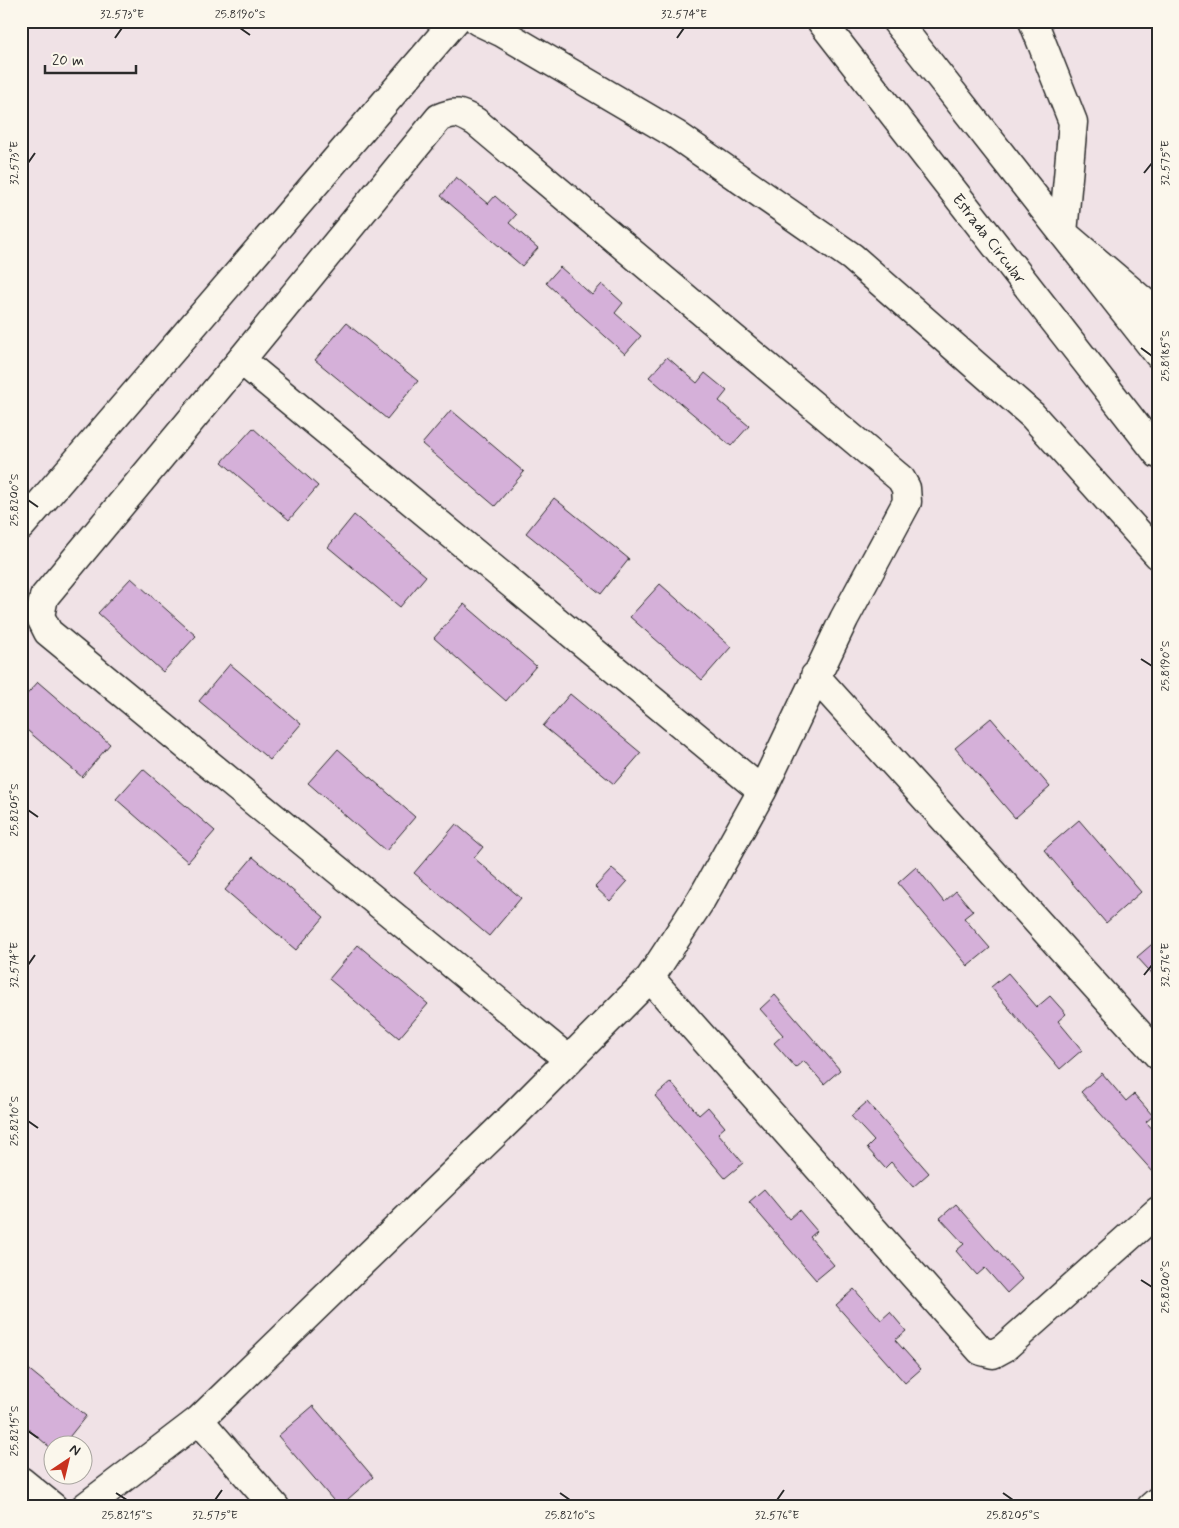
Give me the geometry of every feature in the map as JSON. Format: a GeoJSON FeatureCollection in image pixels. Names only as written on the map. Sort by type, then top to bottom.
{"type":"FeatureCollection","features":[{"type":"Feature","properties":{"kind":"main road"},"geometry":{"type":"LineString","coordinates":[[21,526],[455,21]]}},
{"type":"Feature","properties":{"kind":"main road"},"geometry":{"type":"LineString","coordinates":[[478,21],[501,32],[676,134],[852,257],[1032,415],[1158,555]]}},
{"type":"Feature","properties":{"kind":"main road","name":"Estrada Circular"},"geometry":{"type":"LineString","coordinates":[[821,21],[1158,454]]}},
{"type":"Feature","properties":{"kind":"main road"},"geometry":{"type":"LineString","coordinates":[[896,21],[1158,354]]}},
{"type":"Feature","properties":{"kind":"main road"},"geometry":{"type":"LineString","coordinates":[[1033,21],[1073,122],[1063,233]]}},
{"type":"Feature","properties":{"kind":"main road"},"geometry":{"type":"LineString","coordinates":[[85,1507],[199,1420],[516,1113],[569,1060],[650,978],[701,900],[762,792],[815,676],[907,502],[906,488],[901,479],[476,122],[464,115],[452,112],[439,118],[44,597],[40,616],[48,632],[569,1060]]}},
{"type":"Feature","properties":{"kind":"main road"},"geometry":{"type":"LineString","coordinates":[[1063,233],[1158,314]]}},
{"type":"Feature","properties":{"kind":"main road"},"geometry":{"type":"LineString","coordinates":[[241,360],[762,792]]}},
{"type":"Feature","properties":{"kind":"main road"},"geometry":{"type":"LineString","coordinates":[[815,676],[1158,1055]]}},
{"type":"Feature","properties":{"kind":"main road"},"geometry":{"type":"LineString","coordinates":[[650,978],[981,1351],[993,1354],[1004,1348],[1158,1211]]}},
{"type":"Feature","properties":{"kind":"main road"},"geometry":{"type":"LineString","coordinates":[[199,1420],[275,1507]]}},
{"type":"Feature","properties":{"kind":"main road"},"geometry":{"type":"LineString","coordinates":[[21,1481],[53,1507]]}},
{"type":"Feature","properties":{"kind":"main road"},"geometry":{"type":"LineString","coordinates":[[1151,1507],[1158,1501]]}},
{"type":"Feature","properties":{"kind":"building"},"geometry":{"type":"Polygon","coordinates":[[[456,177],[488,204],[495,196],[516,215],[509,223],[538,248],[522,266],[441,196],[456,177]]]}},
{"type":"Feature","properties":{"kind":"building"},"geometry":{"type":"Polygon","coordinates":[[[560,267],[592,295],[602,284],[623,303],[615,313],[641,336],[625,354],[546,283],[560,267]]]}},
{"type":"Feature","properties":{"kind":"building"},"geometry":{"type":"Polygon","coordinates":[[[346,323],[418,381],[387,419],[315,360],[346,323]]]}},
{"type":"Feature","properties":{"kind":"building"},"geometry":{"type":"Polygon","coordinates":[[[667,357],[697,383],[705,373],[727,391],[719,401],[749,426],[731,446],[649,377],[667,357]]]}},
{"type":"Feature","properties":{"kind":"building"},"geometry":{"type":"Polygon","coordinates":[[[451,410],[524,472],[495,506],[422,444],[451,410]]]}},
{"type":"Feature","properties":{"kind":"building"},"geometry":{"type":"Polygon","coordinates":[[[253,428],[318,486],[289,520],[222,462],[253,428]]]}},
{"type":"Feature","properties":{"kind":"building"},"geometry":{"type":"Polygon","coordinates":[[[554,498],[629,559],[601,594],[526,533],[554,498]]]}},
{"type":"Feature","properties":{"kind":"building"},"geometry":{"type":"Polygon","coordinates":[[[354,515],[426,576],[400,607],[328,547],[354,515]]]}},
{"type":"Feature","properties":{"kind":"building"},"geometry":{"type":"Polygon","coordinates":[[[131,578],[196,636],[163,672],[98,613],[131,578]]]}},
{"type":"Feature","properties":{"kind":"building"},"geometry":{"type":"Polygon","coordinates":[[[660,584],[731,647],[702,680],[630,617],[660,584]]]}},
{"type":"Feature","properties":{"kind":"building"},"geometry":{"type":"Polygon","coordinates":[[[464,604],[536,666],[506,701],[434,638],[464,604]]]}},
{"type":"Feature","properties":{"kind":"building"},"geometry":{"type":"Polygon","coordinates":[[[230,664],[301,724],[270,760],[199,701],[230,664]]]}},
{"type":"Feature","properties":{"kind":"building"},"geometry":{"type":"Polygon","coordinates":[[[38,682],[110,744],[82,777],[21,725],[21,701],[38,682]]]}},
{"type":"Feature","properties":{"kind":"building"},"geometry":{"type":"Polygon","coordinates":[[[570,694],[641,753],[614,784],[543,726],[570,694]]]}},
{"type":"Feature","properties":{"kind":"building"},"geometry":{"type":"Polygon","coordinates":[[[991,718],[1050,787],[1015,818],[955,748],[991,718]]]}},
{"type":"Feature","properties":{"kind":"building"},"geometry":{"type":"Polygon","coordinates":[[[338,749],[415,817],[386,851],[308,783],[338,749]]]}},
{"type":"Feature","properties":{"kind":"building"},"geometry":{"type":"Polygon","coordinates":[[[143,769],[215,831],[188,862],[116,799],[143,769]]]}},
{"type":"Feature","properties":{"kind":"building"},"geometry":{"type":"Polygon","coordinates":[[[1079,820],[1141,892],[1106,923],[1044,850],[1079,820]]]}},
{"type":"Feature","properties":{"kind":"building"},"geometry":{"type":"Polygon","coordinates":[[[456,824],[483,847],[474,858],[521,898],[489,936],[414,873],[456,824]]]}},
{"type":"Feature","properties":{"kind":"building"},"geometry":{"type":"Polygon","coordinates":[[[253,857],[324,917],[296,950],[225,890],[253,857]]]}},
{"type":"Feature","properties":{"kind":"building"},"geometry":{"type":"Polygon","coordinates":[[[916,867],[944,902],[956,891],[973,911],[964,918],[990,948],[968,966],[898,883],[916,867]]]}},
{"type":"Feature","properties":{"kind":"building"},"geometry":{"type":"Polygon","coordinates":[[[612,869],[627,882],[610,901],[595,887],[612,869]]]}},
{"type":"Feature","properties":{"kind":"building"},"geometry":{"type":"Polygon","coordinates":[[[1158,939],[1158,980],[1137,957],[1158,939]]]}},
{"type":"Feature","properties":{"kind":"building"},"geometry":{"type":"Polygon","coordinates":[[[358,945],[428,1004],[399,1038],[329,979],[358,945]]]}},
{"type":"Feature","properties":{"kind":"building"},"geometry":{"type":"Polygon","coordinates":[[[1008,973],[1037,1007],[1050,996],[1066,1014],[1058,1021],[1082,1050],[1060,1069],[991,987],[1008,973]]]}},
{"type":"Feature","properties":{"kind":"building"},"geometry":{"type":"Polygon","coordinates":[[[775,995],[840,1070],[824,1084],[804,1061],[796,1068],[774,1043],[783,1035],[760,1009],[775,995]]]}},
{"type":"Feature","properties":{"kind":"building"},"geometry":{"type":"Polygon","coordinates":[[[1102,1073],[1126,1101],[1134,1094],[1153,1116],[1146,1122],[1158,1135],[1158,1169],[1154,1173],[1081,1092],[1102,1073]]]}},
{"type":"Feature","properties":{"kind":"building"},"geometry":{"type":"Polygon","coordinates":[[[671,1082],[699,1115],[708,1107],[725,1127],[718,1133],[743,1163],[725,1178],[655,1096],[671,1082]]]}},
{"type":"Feature","properties":{"kind":"building"},"geometry":{"type":"Polygon","coordinates":[[[867,1102],[929,1173],[913,1187],[891,1162],[885,1168],[867,1148],[874,1141],[851,1116],[867,1102]]]}},
{"type":"Feature","properties":{"kind":"building"},"geometry":{"type":"Polygon","coordinates":[[[764,1189],[789,1219],[799,1210],[817,1231],[810,1237],[834,1265],[816,1280],[749,1202],[764,1189]]]}},
{"type":"Feature","properties":{"kind":"building"},"geometry":{"type":"Polygon","coordinates":[[[956,1204],[1022,1279],[1007,1293],[985,1268],[977,1275],[956,1251],[964,1244],[940,1218],[956,1204]]]}},
{"type":"Feature","properties":{"kind":"building"},"geometry":{"type":"Polygon","coordinates":[[[854,1289],[881,1320],[890,1312],[906,1331],[895,1340],[921,1369],[905,1383],[836,1305],[854,1289]]]}},
{"type":"Feature","properties":{"kind":"building"},"geometry":{"type":"Polygon","coordinates":[[[21,1363],[86,1416],[70,1436],[42,1436],[42,1441],[21,1423],[21,1363]]]}},
{"type":"Feature","properties":{"kind":"building"},"geometry":{"type":"Polygon","coordinates":[[[313,1406],[373,1477],[339,1507],[278,1436],[313,1406]]]}}]}
